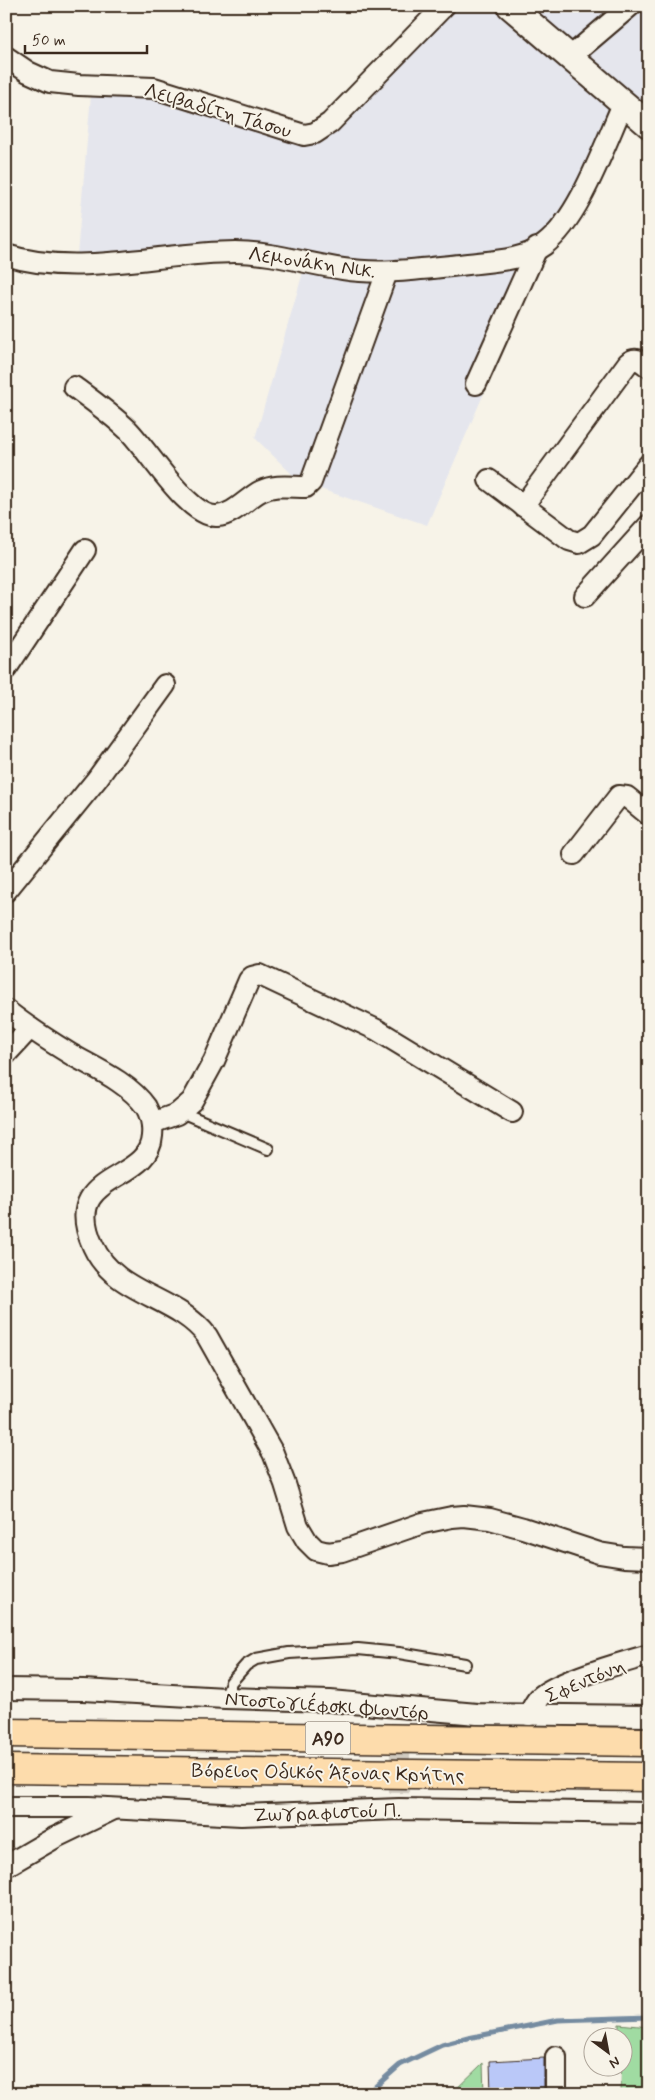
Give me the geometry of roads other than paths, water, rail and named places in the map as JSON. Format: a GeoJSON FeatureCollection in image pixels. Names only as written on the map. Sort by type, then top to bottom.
{"type":"FeatureCollection","features":[{"type":"Feature","properties":{"kind":"highway","name":"Βόρειος Οδικός Άξονας Κρήτης"},"geometry":{"type":"LineString","coordinates":[[6,1733],[649,1742]]}},
{"type":"Feature","properties":{"kind":"highway","name":"Βόρειος Οδικός Άξονας Κρήτης"},"geometry":{"type":"LineString","coordinates":[[6,1768],[649,1777]]}},
{"type":"Feature","properties":{"kind":"street","name":"Λειβαδίτη Τάσου"},"geometry":{"type":"LineString","coordinates":[[6,57],[28,72],[50,82],[154,88],[272,126],[308,135],[319,132],[330,123],[444,6]]}},
{"type":"Feature","properties":{"kind":"street"},"geometry":{"type":"LineString","coordinates":[[510,6],[640,115]]}},
{"type":"Feature","properties":{"kind":"street"},"geometry":{"type":"LineString","coordinates":[[570,58],[630,6]]}},
{"type":"Feature","properties":{"kind":"street","name":"Λεμονάκη Νικ."},"geometry":{"type":"LineString","coordinates":[[6,255],[34,262],[76,264],[238,252],[279,257],[344,269],[387,272],[508,259],[544,244],[558,230],[640,115]]}},
{"type":"Feature","properties":{"kind":"street"},"geometry":{"type":"LineString","coordinates":[[476,384],[537,248]]}},
{"type":"Feature","properties":{"kind":"street"},"geometry":{"type":"LineString","coordinates":[[74,387],[131,433],[183,496],[203,513],[221,515],[233,510],[262,490],[272,487],[306,488],[311,482],[387,272]]}},
{"type":"Feature","properties":{"kind":"street"},"geometry":{"type":"LineString","coordinates":[[523,506],[628,363],[632,360],[637,360],[649,367]]}},
{"type":"Feature","properties":{"kind":"street"},"geometry":{"type":"LineString","coordinates":[[489,480],[569,540],[579,543],[592,535],[649,464]]}},
{"type":"Feature","properties":{"kind":"street"},"geometry":{"type":"LineString","coordinates":[[585,596],[649,525]]}},
{"type":"Feature","properties":{"kind":"street"},"geometry":{"type":"LineString","coordinates":[[6,669],[85,550]]}},
{"type":"Feature","properties":{"kind":"street"},"geometry":{"type":"LineString","coordinates":[[6,891],[97,779],[165,685]]}},
{"type":"Feature","properties":{"kind":"street"},"geometry":{"type":"LineString","coordinates":[[574,854],[619,796],[627,797],[649,815]]}},
{"type":"Feature","properties":{"kind":"street"},"geometry":{"type":"LineString","coordinates":[[152,1123],[181,1112],[195,1096],[249,980],[252,976],[260,975],[292,988],[377,1030],[512,1112]]}},
{"type":"Feature","properties":{"kind":"street"},"geometry":{"type":"LineString","coordinates":[[6,1010],[30,1028],[132,1093],[147,1110],[152,1123],[151,1144],[144,1156],[135,1165],[97,1189],[90,1198],[86,1216],[92,1244],[102,1261],[119,1278],[186,1316],[206,1336],[273,1454],[286,1484],[296,1521],[304,1538],[313,1548],[323,1553],[342,1551],[423,1523],[464,1516],[523,1528],[599,1553],[649,1558]]}},
{"type":"Feature","properties":{"kind":"street"},"geometry":{"type":"LineString","coordinates":[[6,1054],[30,1028]]}},
{"type":"Feature","properties":{"kind":"street","name":"Σφεντόνη"},"geometry":{"type":"LineString","coordinates":[[529,1715],[538,1699],[548,1692],[603,1669],[649,1655]]}},
{"type":"Feature","properties":{"kind":"street","name":"Ντοστογιέφσκι Φιοντόρ"},"geometry":{"type":"LineString","coordinates":[[6,1689],[83,1690],[225,1698],[330,1701],[401,1715],[456,1713],[649,1716]]}},
{"type":"Feature","properties":{"kind":"street","name":"Ζωγραφιστού Π."},"geometry":{"type":"LineString","coordinates":[[6,1807],[116,1808],[241,1816],[399,1801],[649,1813]]}},
{"type":"Feature","properties":{"kind":"street"},"geometry":{"type":"LineString","coordinates":[[6,1866],[56,1837],[116,1808]]}},
{"type":"Feature","properties":{"kind":"street"},"geometry":{"type":"LineString","coordinates":[[556,2057],[556,2094]]}},
{"type":"Feature","properties":{"kind":"lane"},"geometry":{"type":"LineString","coordinates":[[181,1112],[268,1149]]}},
{"type":"Feature","properties":{"kind":"lane"},"geometry":{"type":"LineString","coordinates":[[225,1698],[231,1682],[246,1665],[256,1659],[288,1654],[358,1649],[399,1653],[465,1664]]}},
{"type":"Feature","properties":{"kind":"waterway"},"geometry":{"type":"LineString","coordinates":[[367,2094],[400,2065],[442,2045],[558,2020],[649,2017]]}},
{"type":"Feature","properties":{"kind":"tunnel"},"geometry":{"type":"LineString","coordinates":[[399,1793],[401,1723]]}}]}
